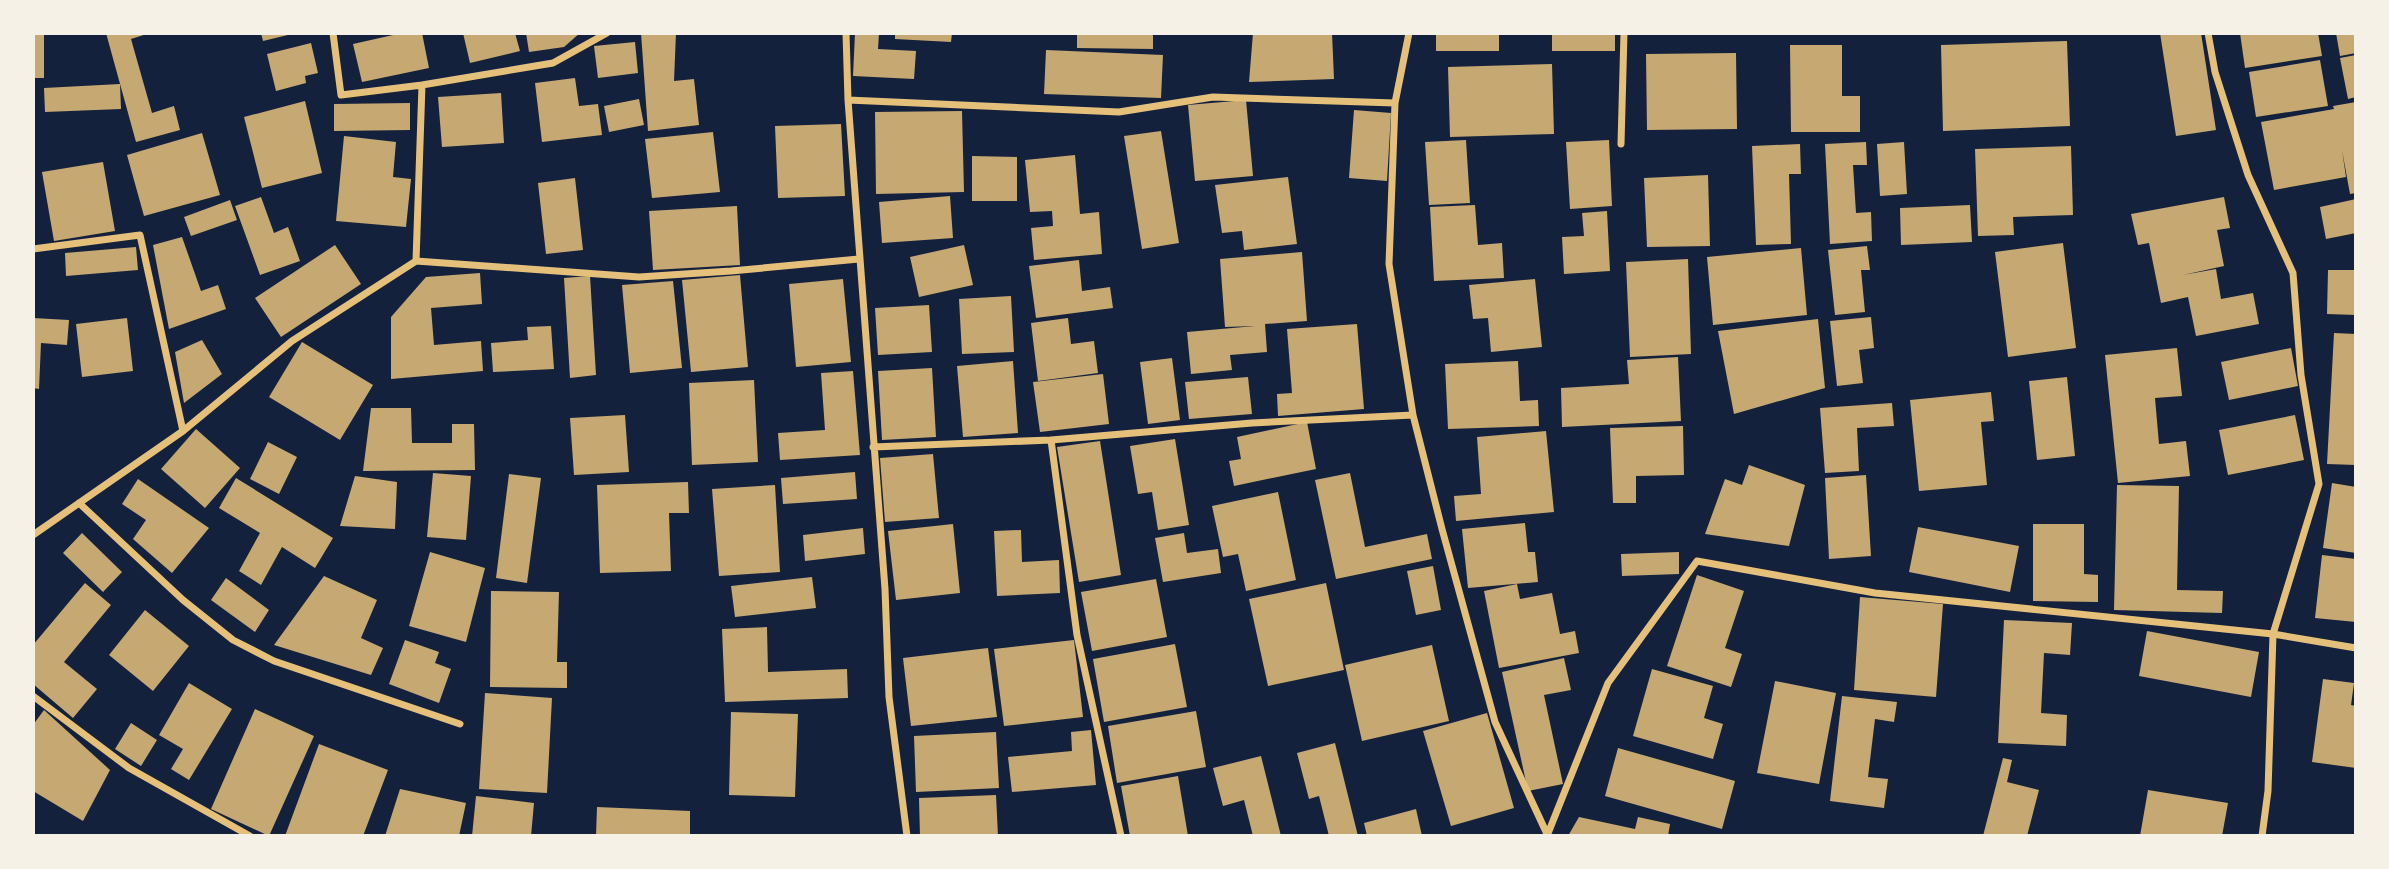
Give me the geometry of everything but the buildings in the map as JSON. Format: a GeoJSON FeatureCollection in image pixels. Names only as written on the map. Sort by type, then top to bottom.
{"type":"FeatureCollection","features":[{"type":"Feature","properties":{"kind":"street"},"geometry":{"type":"LineString","coordinates":[[333,33],[341,95],[422,85],[553,63],[607,33]]}},
{"type":"Feature","properties":{"kind":"street"},"geometry":{"type":"LineString","coordinates":[[846,33],[859,259],[885,589],[889,697],[907,836]]}},
{"type":"Feature","properties":{"kind":"street"},"geometry":{"type":"LineString","coordinates":[[1409,33],[1395,103],[1389,264],[1413,415],[1495,722],[1547,835]]}},
{"type":"Feature","properties":{"kind":"street"},"geometry":{"type":"LineString","coordinates":[[1621,144],[1624,33]]}},
{"type":"Feature","properties":{"kind":"street"},"geometry":{"type":"LineString","coordinates":[[2208,33],[2215,72],[2248,175],[2293,273],[2301,375],[2319,484],[2273,634],[2269,791],[2262,836]]}},
{"type":"Feature","properties":{"kind":"street"},"geometry":{"type":"LineString","coordinates":[[415,261],[422,85]]}},
{"type":"Feature","properties":{"kind":"street"},"geometry":{"type":"LineString","coordinates":[[848,100],[1119,111],[1213,97],[1395,103]]}},
{"type":"Feature","properties":{"kind":"street"},"geometry":{"type":"LineString","coordinates":[[33,249],[140,235],[183,432]]}},
{"type":"Feature","properties":{"kind":"street"},"geometry":{"type":"LineString","coordinates":[[33,535],[183,432],[292,341],[415,261],[639,276],[731,271],[859,259]]}},
{"type":"Feature","properties":{"kind":"street"},"geometry":{"type":"LineString","coordinates":[[873,447],[1051,440],[1252,423],[1413,415]]}},
{"type":"Feature","properties":{"kind":"street"},"geometry":{"type":"LineString","coordinates":[[1051,440],[1077,635],[1121,836]]}},
{"type":"Feature","properties":{"kind":"street"},"geometry":{"type":"LineString","coordinates":[[79,503],[183,600],[233,640],[274,661],[460,724]]}},
{"type":"Feature","properties":{"kind":"street"},"geometry":{"type":"LineString","coordinates":[[1547,835],[1608,682],[1697,561],[1875,593],[2273,634],[2356,648]]}},
{"type":"Feature","properties":{"kind":"street"},"geometry":{"type":"LineString","coordinates":[[33,696],[128,768],[250,836]]}}]}
